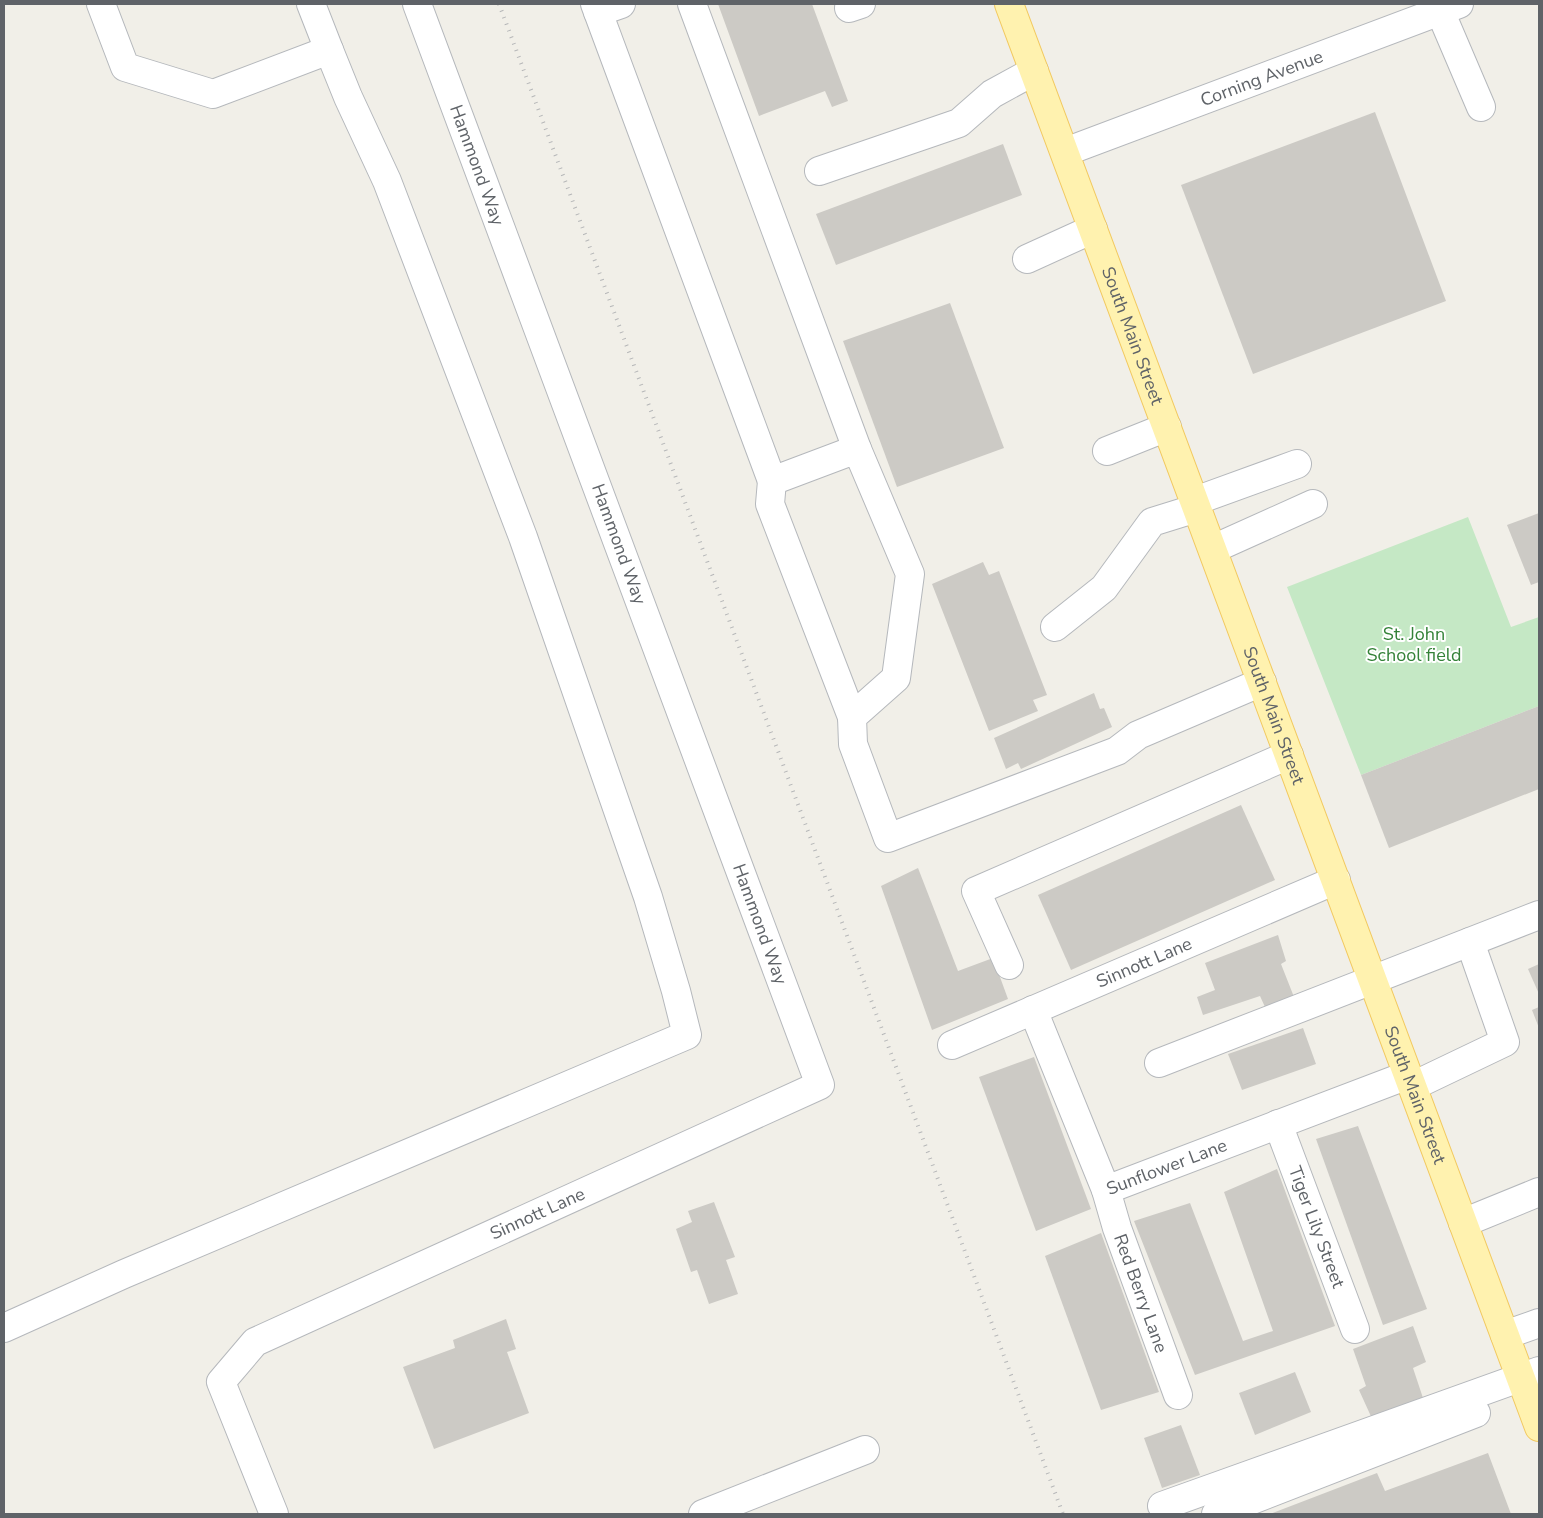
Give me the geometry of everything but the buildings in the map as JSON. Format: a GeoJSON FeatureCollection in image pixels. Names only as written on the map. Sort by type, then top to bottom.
{"type":"FeatureCollection","features":[{"type":"Feature","properties":{"kind":"main road","name":"South Main Street"},"geometry":{"type":"LineString","coordinates":[[1009,4],[1505,1335],[1529,1380],[1539,1427]]}},
{"type":"Feature","properties":{"kind":"street"},"geometry":{"type":"LineString","coordinates":[[101,4],[125,67],[213,94],[329,50]]}},
{"type":"Feature","properties":{"kind":"street"},"geometry":{"type":"LineString","coordinates":[[4,1328],[124,1274],[687,1035],[648,897],[523,537],[387,181],[348,97],[311,4]]}},
{"type":"Feature","properties":{"kind":"street","name":"Hammond Way"},"geometry":{"type":"LineString","coordinates":[[417,4],[820,1085]]}},
{"type":"Feature","properties":{"kind":"street"},"geometry":{"type":"LineString","coordinates":[[692,4],[857,449],[910,574],[896,678],[852,717]]}},
{"type":"Feature","properties":{"kind":"street"},"geometry":{"type":"LineString","coordinates":[[604,7],[772,481],[770,504],[852,717],[853,744],[888,838],[1117,751],[1138,735],[1262,682]]}},
{"type":"Feature","properties":{"kind":"street"},"geometry":{"type":"LineString","coordinates":[[1450,7],[1481,107]]}},
{"type":"Feature","properties":{"kind":"street","name":"Corning Avenue"},"geometry":{"type":"LineString","coordinates":[[1065,152],[1450,7]]}},
{"type":"Feature","properties":{"kind":"street"},"geometry":{"type":"LineString","coordinates":[[819,171],[959,123],[992,94],[1034,71]]}},
{"type":"Feature","properties":{"kind":"street"},"geometry":{"type":"LineString","coordinates":[[1027,259],[1093,229]]}},
{"type":"Feature","properties":{"kind":"street"},"geometry":{"type":"LineString","coordinates":[[1107,451],[1168,427]]}},
{"type":"Feature","properties":{"kind":"street"},"geometry":{"type":"LineString","coordinates":[[772,481],[857,449]]}},
{"type":"Feature","properties":{"kind":"street"},"geometry":{"type":"LineString","coordinates":[[1055,627],[1104,588],[1152,522],[1297,464]]}},
{"type":"Feature","properties":{"kind":"street"},"geometry":{"type":"LineString","coordinates":[[1213,549],[1313,504]]}},
{"type":"Feature","properties":{"kind":"street"},"geometry":{"type":"LineString","coordinates":[[1010,965],[976,891],[1289,755]]}},
{"type":"Feature","properties":{"kind":"street","name":"Sinnott Lane"},"geometry":{"type":"LineString","coordinates":[[952,1045],[1336,880]]}},
{"type":"Feature","properties":{"kind":"street"},"geometry":{"type":"LineString","coordinates":[[1159,1063],[1539,915]]}},
{"type":"Feature","properties":{"kind":"street","name":"Sunflower Lane"},"geometry":{"type":"LineString","coordinates":[[1033,1010],[1106,1190],[1278,1124],[1410,1081],[1505,1042],[1470,942]]}},
{"type":"Feature","properties":{"kind":"street","name":"Sinnott Lane"},"geometry":{"type":"LineString","coordinates":[[274,1514],[221,1382],[255,1342],[820,1085]]}},
{"type":"Feature","properties":{"kind":"street","name":"Tiger Lily Street"},"geometry":{"type":"LineString","coordinates":[[1278,1124],[1355,1329]]}},
{"type":"Feature","properties":{"kind":"street","name":"Red Berry Lane"},"geometry":{"type":"LineString","coordinates":[[1106,1190],[1117,1228],[1178,1395]]}},
{"type":"Feature","properties":{"kind":"street"},"geometry":{"type":"LineString","coordinates":[[1463,1223],[1539,1192]]}},
{"type":"Feature","properties":{"kind":"street"},"geometry":{"type":"LineString","coordinates":[[1505,1335],[1539,1323]]}},
{"type":"Feature","properties":{"kind":"street"},"geometry":{"type":"LineString","coordinates":[[1162,1506],[1529,1380]]}},
{"type":"Feature","properties":{"kind":"street"},"geometry":{"type":"LineString","coordinates":[[1216,1514],[1529,1380]]}},
{"type":"Feature","properties":{"kind":"street"},"geometry":{"type":"LineString","coordinates":[[703,1514],[865,1450]]}},
{"type":"Feature","properties":{"kind":"green space","name":"St. John School field"},"geometry":{"type":"Polygon","coordinates":[[[1468,517],[1511,627],[1539,617],[1539,706],[1361,775],[1287,587],[1468,517]]]}},
{"type":"Feature","properties":{"kind":"railway"},"geometry":{"type":"LineString","coordinates":[[499,4],[1063,1514]]}}]}
